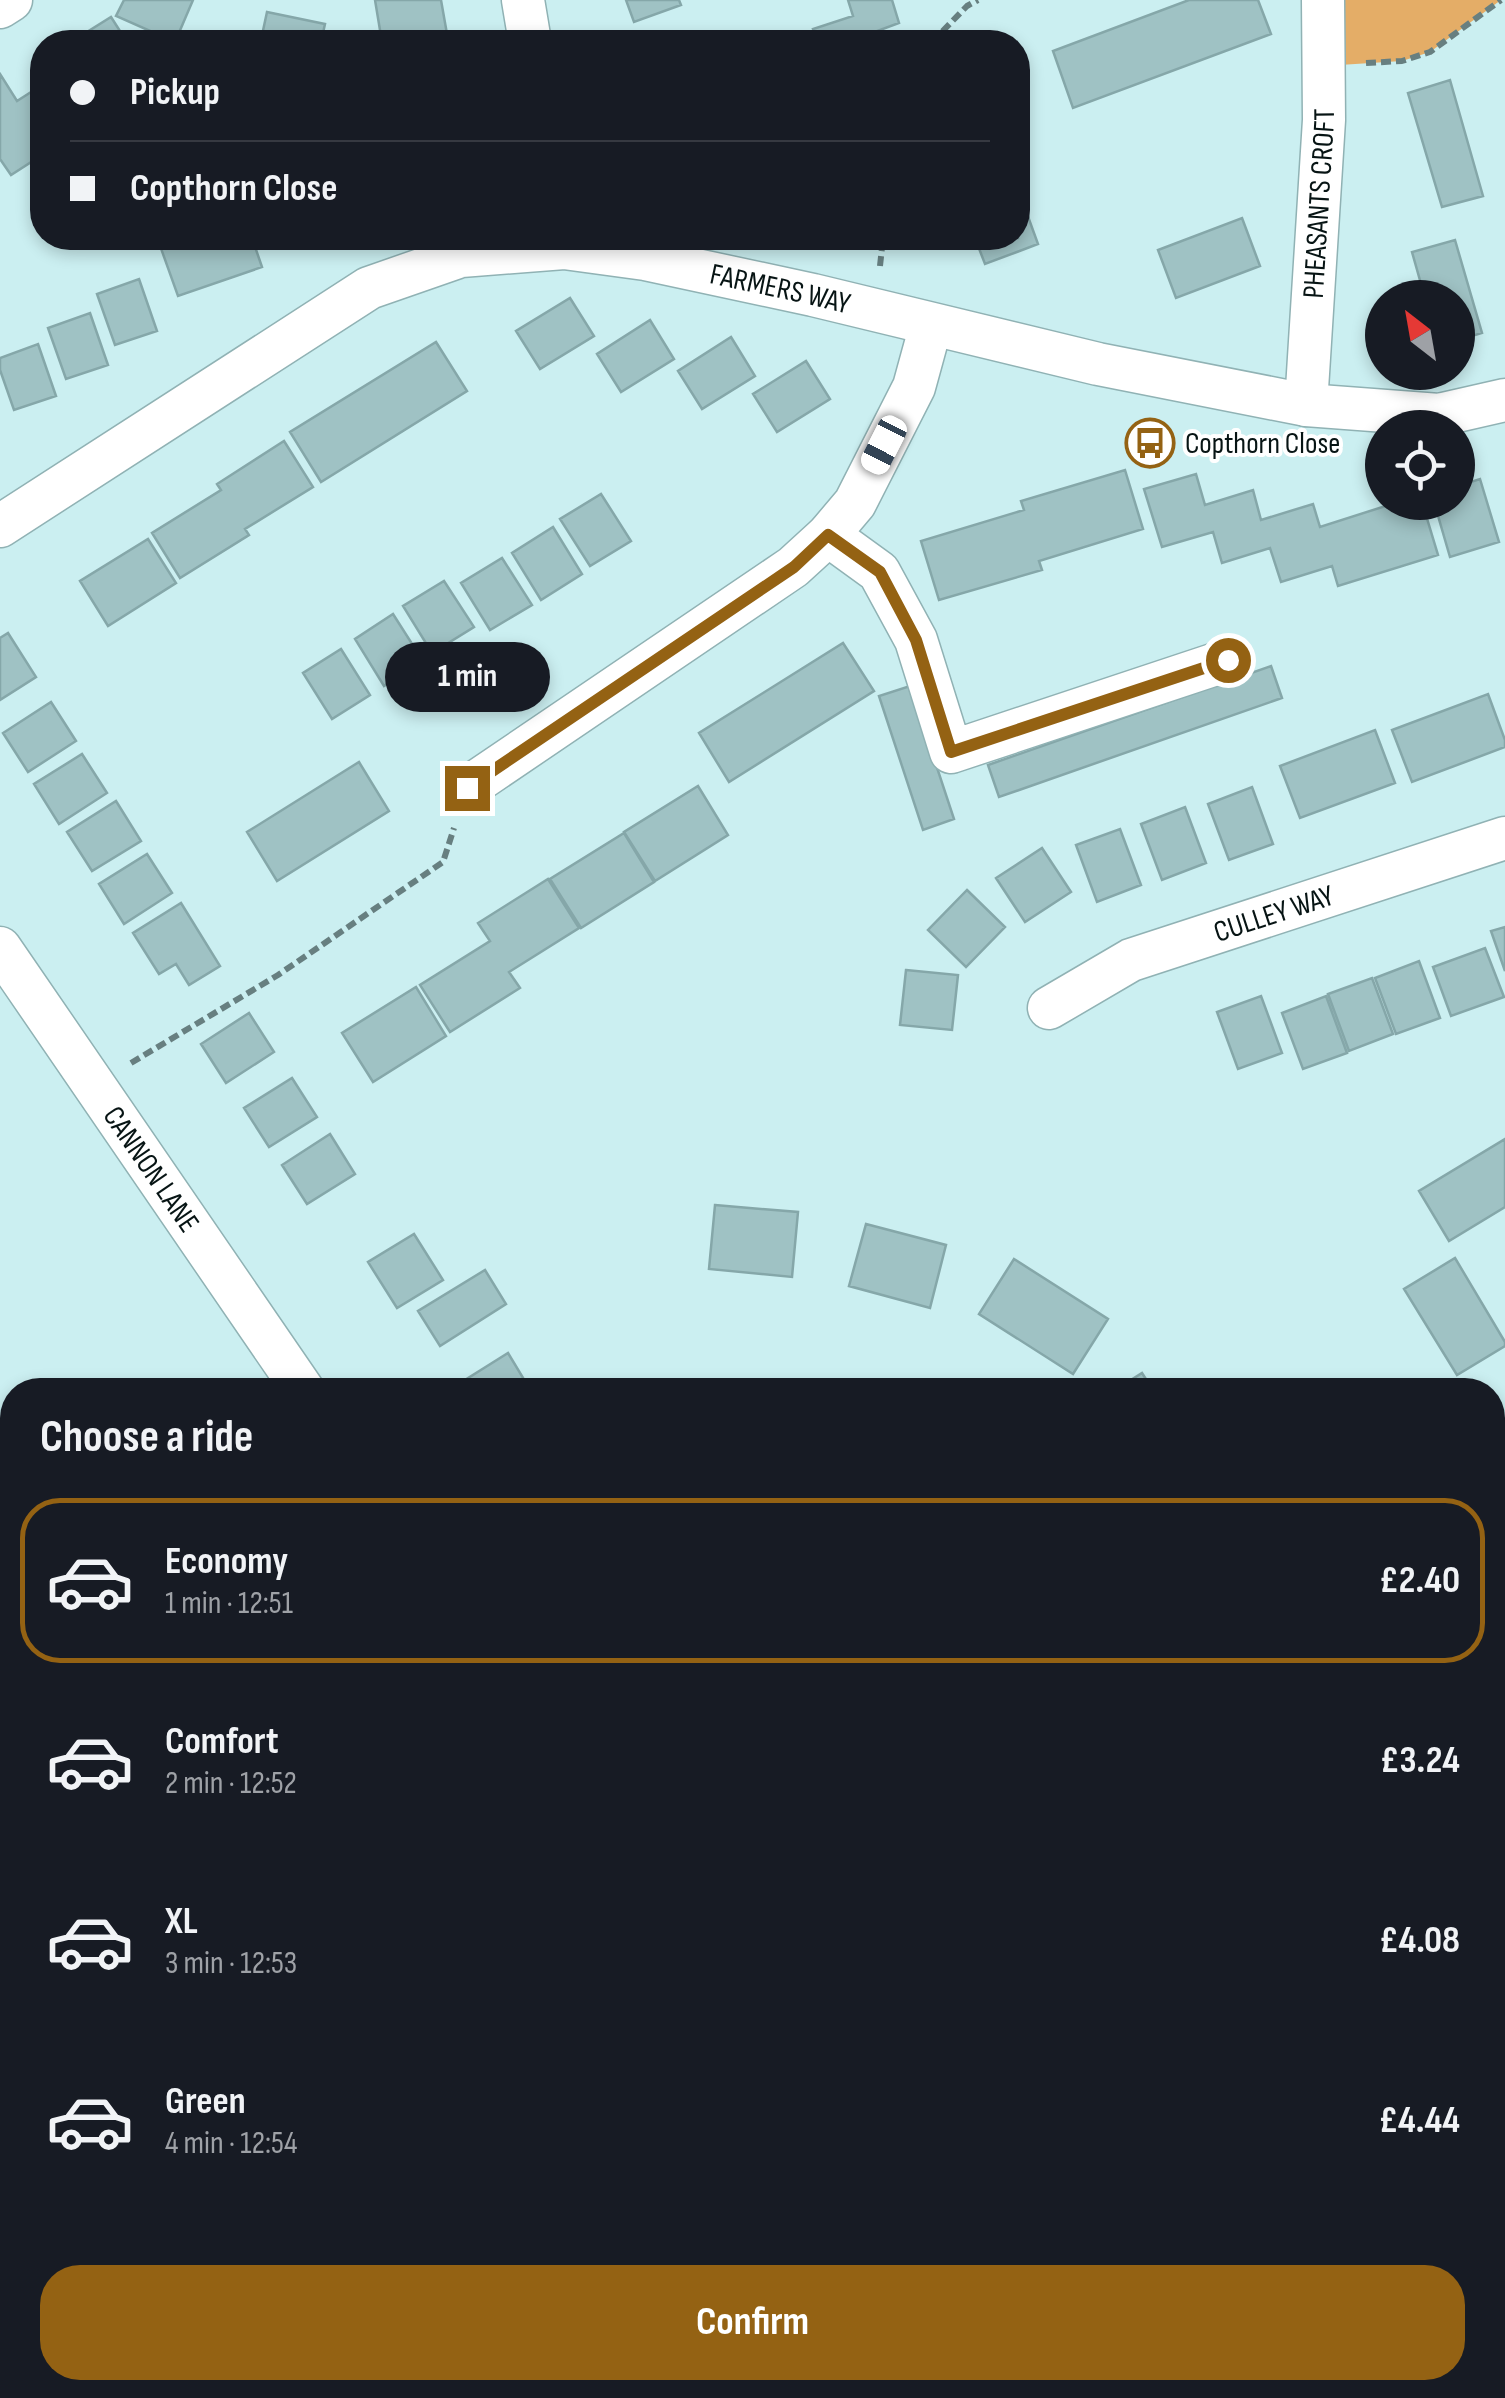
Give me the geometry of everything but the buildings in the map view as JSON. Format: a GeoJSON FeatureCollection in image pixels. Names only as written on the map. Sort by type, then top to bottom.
{"type":"FeatureCollection","features":[{"type":"Feature","properties":{"kind":"street"},"geometry":{"type":"LineString","coordinates":[[0,7],[10,0]]}},
{"type":"Feature","properties":{"kind":"street"},"geometry":{"type":"LineString","coordinates":[[524,0],[528,30]]}},
{"type":"Feature","properties":{"kind":"street","name":"PHEASANTS CROFT"},"geometry":{"type":"LineString","coordinates":[[1306,404],[1324,120],[1322,0]]}},
{"type":"Feature","properties":{"kind":"street","name":"FARMERS WAY"},"geometry":{"type":"LineString","coordinates":[[0,526],[369,288],[461,256],[508,250]]}},
{"type":"Feature","properties":{"kind":"street","name":"FARMERS WAY"},"geometry":{"type":"LineString","coordinates":[[599,250],[812,295],[1098,364],[1306,404],[1439,415],[1505,400]]}},
{"type":"Feature","properties":{"kind":"street"},"geometry":{"type":"LineString","coordinates":[[467,788],[794,567],[828,535],[855,503],[914,387],[931,325]]}},
{"type":"Feature","properties":{"kind":"street"},"geometry":{"type":"LineString","coordinates":[[828,535],[880,572],[916,640],[951,752],[1228,660]]}},
{"type":"Feature","properties":{"kind":"street","name":"CULLEY WAY"},"geometry":{"type":"LineString","coordinates":[[1049,1008],[1132,960],[1505,838]]}},
{"type":"Feature","properties":{"kind":"street","name":"CANNON LANE"},"geometry":{"type":"LineString","coordinates":[[0,948],[295,1378]]}},
{"type":"Feature","properties":{"kind":"path"},"geometry":{"type":"LineString","coordinates":[[944,30],[978,0]]}},
{"type":"Feature","properties":{"kind":"path"},"geometry":{"type":"LineString","coordinates":[[1324,66],[1402,61],[1430,52],[1501,0]]}},
{"type":"Feature","properties":{"kind":"path"},"geometry":{"type":"LineString","coordinates":[[94,1086],[278,975],[443,862],[467,788]]}},
{"type":"Feature","properties":{"kind":"shaded area"},"geometry":{"type":"Polygon","coordinates":[[[1323,0],[1501,0],[1430,52],[1402,61],[1324,66],[1323,0]]]}},
{"type":"Feature","properties":{"kind":"place","name":"Copthorn Close"},"geometry":{"type":"Point","coordinates":[1150,443]}},
{"type":"Feature","properties":{"kind":"route"},"geometry":{"type":"LineString","coordinates":[[467,788],[794,567],[828,535],[880,572],[916,640],[951,752],[1228,660]]}}]}
